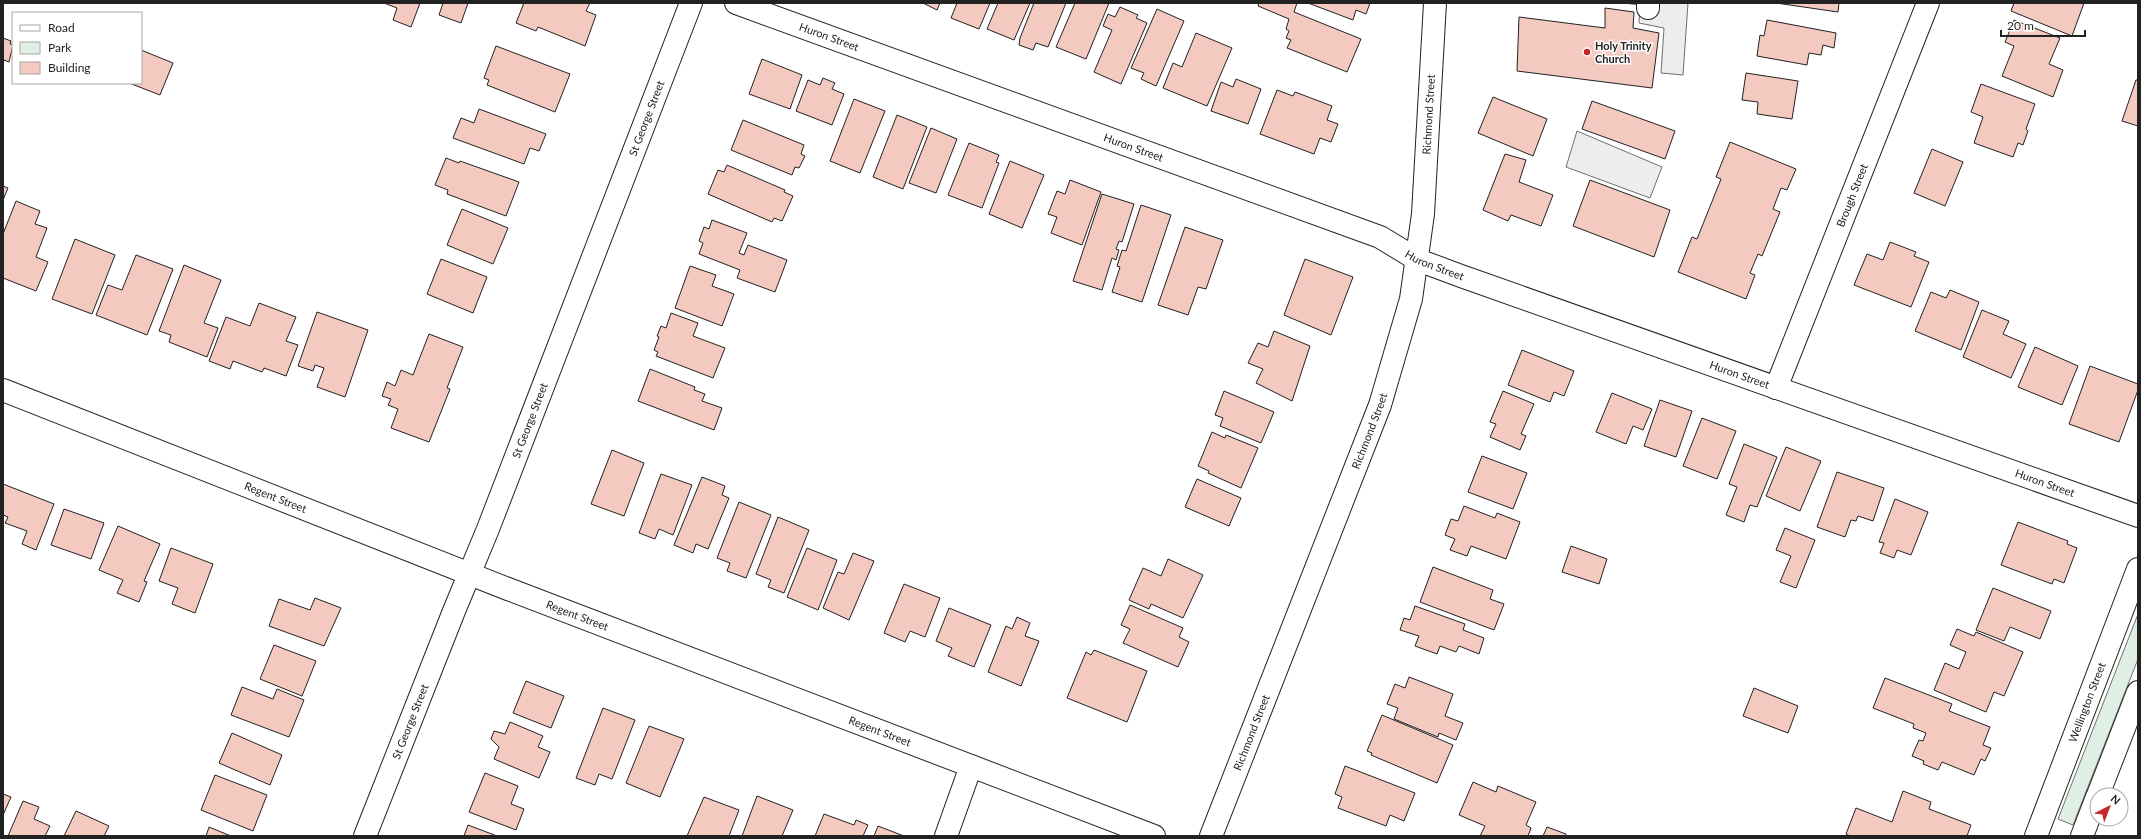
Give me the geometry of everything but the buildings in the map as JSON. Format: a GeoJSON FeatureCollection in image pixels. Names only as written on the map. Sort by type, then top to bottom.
{"type":"FeatureCollection","features":[{"type":"Feature","properties":{"kind":"street","name":"St George Street"},"geometry":{"type":"LineString","coordinates":[[365,836],[469,573],[488,529],[691,3]]}},
{"type":"Feature","properties":{"kind":"street","name":"Huron Street"},"geometry":{"type":"LineString","coordinates":[[736,3],[1380,237],[1418,260],[2138,516]]}},
{"type":"Feature","properties":{"kind":"street","name":"Richmond Street"},"geometry":{"type":"LineString","coordinates":[[1211,836],[1380,405],[1411,299],[1418,260],[1423,214],[1435,3]]}},
{"type":"Feature","properties":{"kind":"street","name":"Brough Street"},"geometry":{"type":"LineString","coordinates":[[1776,388],[1928,3]]}},
{"type":"Feature","properties":{"kind":"street","name":"Regent Street"},"geometry":{"type":"LineString","coordinates":[[3,390],[469,573],[1154,836]]}},
{"type":"Feature","properties":{"kind":"street","name":"Wellington Street"},"geometry":{"type":"LineString","coordinates":[[2036,836],[2138,569]]}},
{"type":"Feature","properties":{"kind":"street"},"geometry":{"type":"LineString","coordinates":[[2101,787],[2138,692]]}},
{"type":"Feature","properties":{"kind":"street"},"geometry":{"type":"LineString","coordinates":[[946,836],[971,766]]}},
{"type":"Feature","properties":{"kind":"street"},"geometry":{"type":"LineString","coordinates":[[2082,836],[2089,817]]}},
{"type":"Feature","properties":{"kind":"green space"},"geometry":{"type":"Polygon","coordinates":[[[2138,614],[2138,659],[2073,825],[2058,819],[2138,614]]]}},
{"type":"Feature","properties":{"kind":"shaded area"},"geometry":{"type":"Polygon","coordinates":[[[1623,3],[1688,3],[1683,75],[1661,73],[1664,28],[1639,23],[1640,5],[1623,3]]]}},
{"type":"Feature","properties":{"kind":"shaded area"},"geometry":{"type":"Polygon","coordinates":[[[1577,131],[1662,167],[1650,198],[1566,167],[1577,131]]]}},
{"type":"Feature","properties":{"kind":"place","name":"Holy Trinity Church"},"geometry":{"type":"Point","coordinates":[1587,52]}}]}
